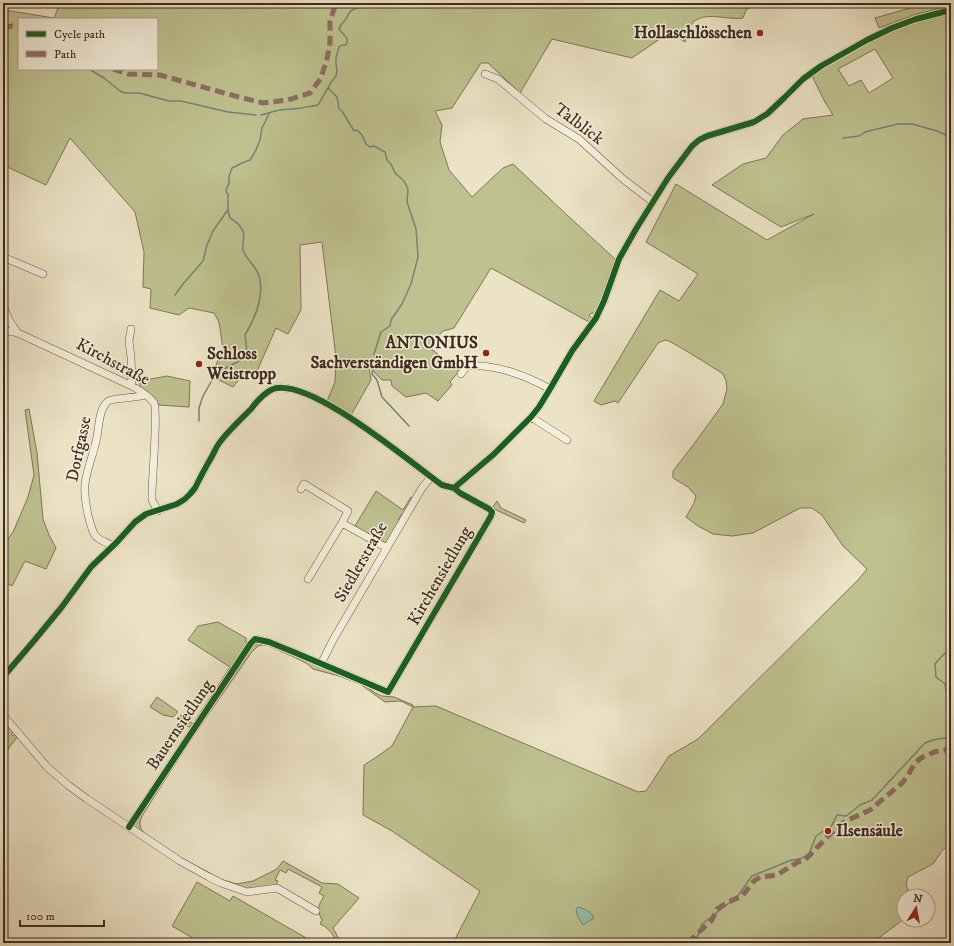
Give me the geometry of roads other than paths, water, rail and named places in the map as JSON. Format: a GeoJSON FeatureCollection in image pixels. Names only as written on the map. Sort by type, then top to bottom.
{"type":"FeatureCollection","features":[{"type":"Feature","properties":{"kind":"street"},"geometry":{"type":"LineString","coordinates":[[454,488],[494,454],[531,417],[550,389],[572,350],[596,318],[619,260],[652,202],[692,146],[707,136],[754,122],[775,108],[803,79],[821,66],[866,40],[916,19],[951,10]]}},
{"type":"Feature","properties":{"kind":"street","name":"Talblick"},"geometry":{"type":"LineString","coordinates":[[485,74],[498,79],[546,119],[579,139],[623,179],[652,202]]}},
{"type":"Feature","properties":{"kind":"street"},"geometry":{"type":"LineString","coordinates":[[3,257],[43,274]]}},
{"type":"Feature","properties":{"kind":"street"},"geometry":{"type":"LineString","coordinates":[[3,305],[9,320],[17,332]]}},
{"type":"Feature","properties":{"kind":"street"},"geometry":{"type":"LineString","coordinates":[[131,329],[129,341],[132,386]]}},
{"type":"Feature","properties":{"kind":"street","name":"Kirchstraße"},"geometry":{"type":"LineString","coordinates":[[3,330],[17,332],[132,386],[154,403],[156,407],[152,500],[158,511]]}},
{"type":"Feature","properties":{"kind":"street"},"geometry":{"type":"LineString","coordinates":[[462,374],[468,366],[501,369],[533,380],[550,389]]}},
{"type":"Feature","properties":{"kind":"street","name":"Kirchensiedlung"},"geometry":{"type":"LineString","coordinates":[[3,677],[61,608],[91,567],[135,522],[146,514],[177,504],[185,499],[190,494],[220,441],[264,394],[275,388],[286,388],[300,391],[323,402],[369,430],[442,485],[454,488],[492,512],[388,692],[321,664]]}},
{"type":"Feature","properties":{"kind":"street","name":"Dorfgasse"},"geometry":{"type":"LineString","coordinates":[[103,555],[100,540],[95,535],[91,526],[86,505],[85,490],[102,410],[106,402],[110,399],[141,397],[145,395]]}},
{"type":"Feature","properties":{"kind":"street"},"geometry":{"type":"LineString","coordinates":[[531,417],[567,440]]}},
{"type":"Feature","properties":{"kind":"street","name":"Siedlerstraße"},"geometry":{"type":"LineString","coordinates":[[321,664],[333,640],[386,548],[422,488],[431,477]]}},
{"type":"Feature","properties":{"kind":"street"},"geometry":{"type":"LineString","coordinates":[[301,489],[304,484],[348,511],[308,579]]}},
{"type":"Feature","properties":{"kind":"street"},"geometry":{"type":"LineString","coordinates":[[342,523],[386,548]]}},
{"type":"Feature","properties":{"kind":"street"},"geometry":{"type":"LineString","coordinates":[[100,540],[113,546]]}},
{"type":"Feature","properties":{"kind":"street","name":"Bauernsiedlung"},"geometry":{"type":"LineString","coordinates":[[129,827],[255,639],[269,642],[321,664]]}},
{"type":"Feature","properties":{"kind":"street"},"geometry":{"type":"LineString","coordinates":[[3,715],[47,767],[68,785],[180,861],[221,883],[248,892],[277,888],[316,911]]}},
{"type":"Feature","properties":{"kind":"waterway"},"geometry":{"type":"LineString","coordinates":[[261,115],[280,110],[318,105],[336,76],[336,58],[339,47],[346,45],[347,42],[347,38],[339,29],[349,13],[353,9],[357,8],[360,3]]}},
{"type":"Feature","properties":{"kind":"waterway"},"geometry":{"type":"LineString","coordinates":[[91,70],[125,93],[139,93],[169,101],[181,101],[228,112],[256,115]]}},
{"type":"Feature","properties":{"kind":"waterway"},"geometry":{"type":"LineString","coordinates":[[328,88],[337,97],[339,109],[342,111],[354,131],[357,130],[362,135],[366,144],[370,147],[374,146],[385,152],[387,160],[391,164],[395,173],[404,181],[408,189],[407,202],[416,229],[418,257],[411,284],[402,304],[391,320],[390,326],[381,332],[374,354],[376,359],[372,374],[377,380],[382,397],[409,426]]}},
{"type":"Feature","properties":{"kind":"waterway"},"geometry":{"type":"LineString","coordinates":[[199,421],[199,408],[203,396],[215,375],[246,356],[247,351],[245,335],[256,314],[258,306],[261,289],[258,273],[244,252],[244,235],[242,229],[230,218],[228,211],[228,194],[226,192],[232,168],[250,160],[256,150],[260,140],[262,128],[269,114]]}},
{"type":"Feature","properties":{"kind":"waterway"},"geometry":{"type":"LineString","coordinates":[[843,138],[859,136],[865,132],[898,124],[912,124],[937,131],[951,137]]}},
{"type":"Feature","properties":{"kind":"waterway"},"geometry":{"type":"LineString","coordinates":[[175,295],[203,261],[207,245],[213,231],[227,211]]}},
{"type":"Feature","properties":{"kind":"waterway"},"geometry":{"type":"LineString","coordinates":[[951,648],[935,664],[936,677],[945,684],[946,690],[951,697]]}},
{"type":"Feature","properties":{"kind":"waterway"},"geometry":{"type":"LineString","coordinates":[[695,943],[702,924],[737,897],[752,876],[789,861],[802,858],[809,854],[816,836],[831,827],[837,815],[846,816],[860,805],[872,800],[925,743],[938,739],[951,738]]}},
{"type":"Feature","properties":{"kind":"place","name":"Hollaschlösschen"},"geometry":{"type":"Point","coordinates":[760,33]}},
{"type":"Feature","properties":{"kind":"place","name":"ANTONIUS Sachverständigen GmbH"},"geometry":{"type":"Point","coordinates":[486,353]}},
{"type":"Feature","properties":{"kind":"place","name":"Schloss Weistropp"},"geometry":{"type":"Point","coordinates":[199,364]}},
{"type":"Feature","properties":{"kind":"place","name":"Ilsensäule"},"geometry":{"type":"Point","coordinates":[828,831]}}]}
